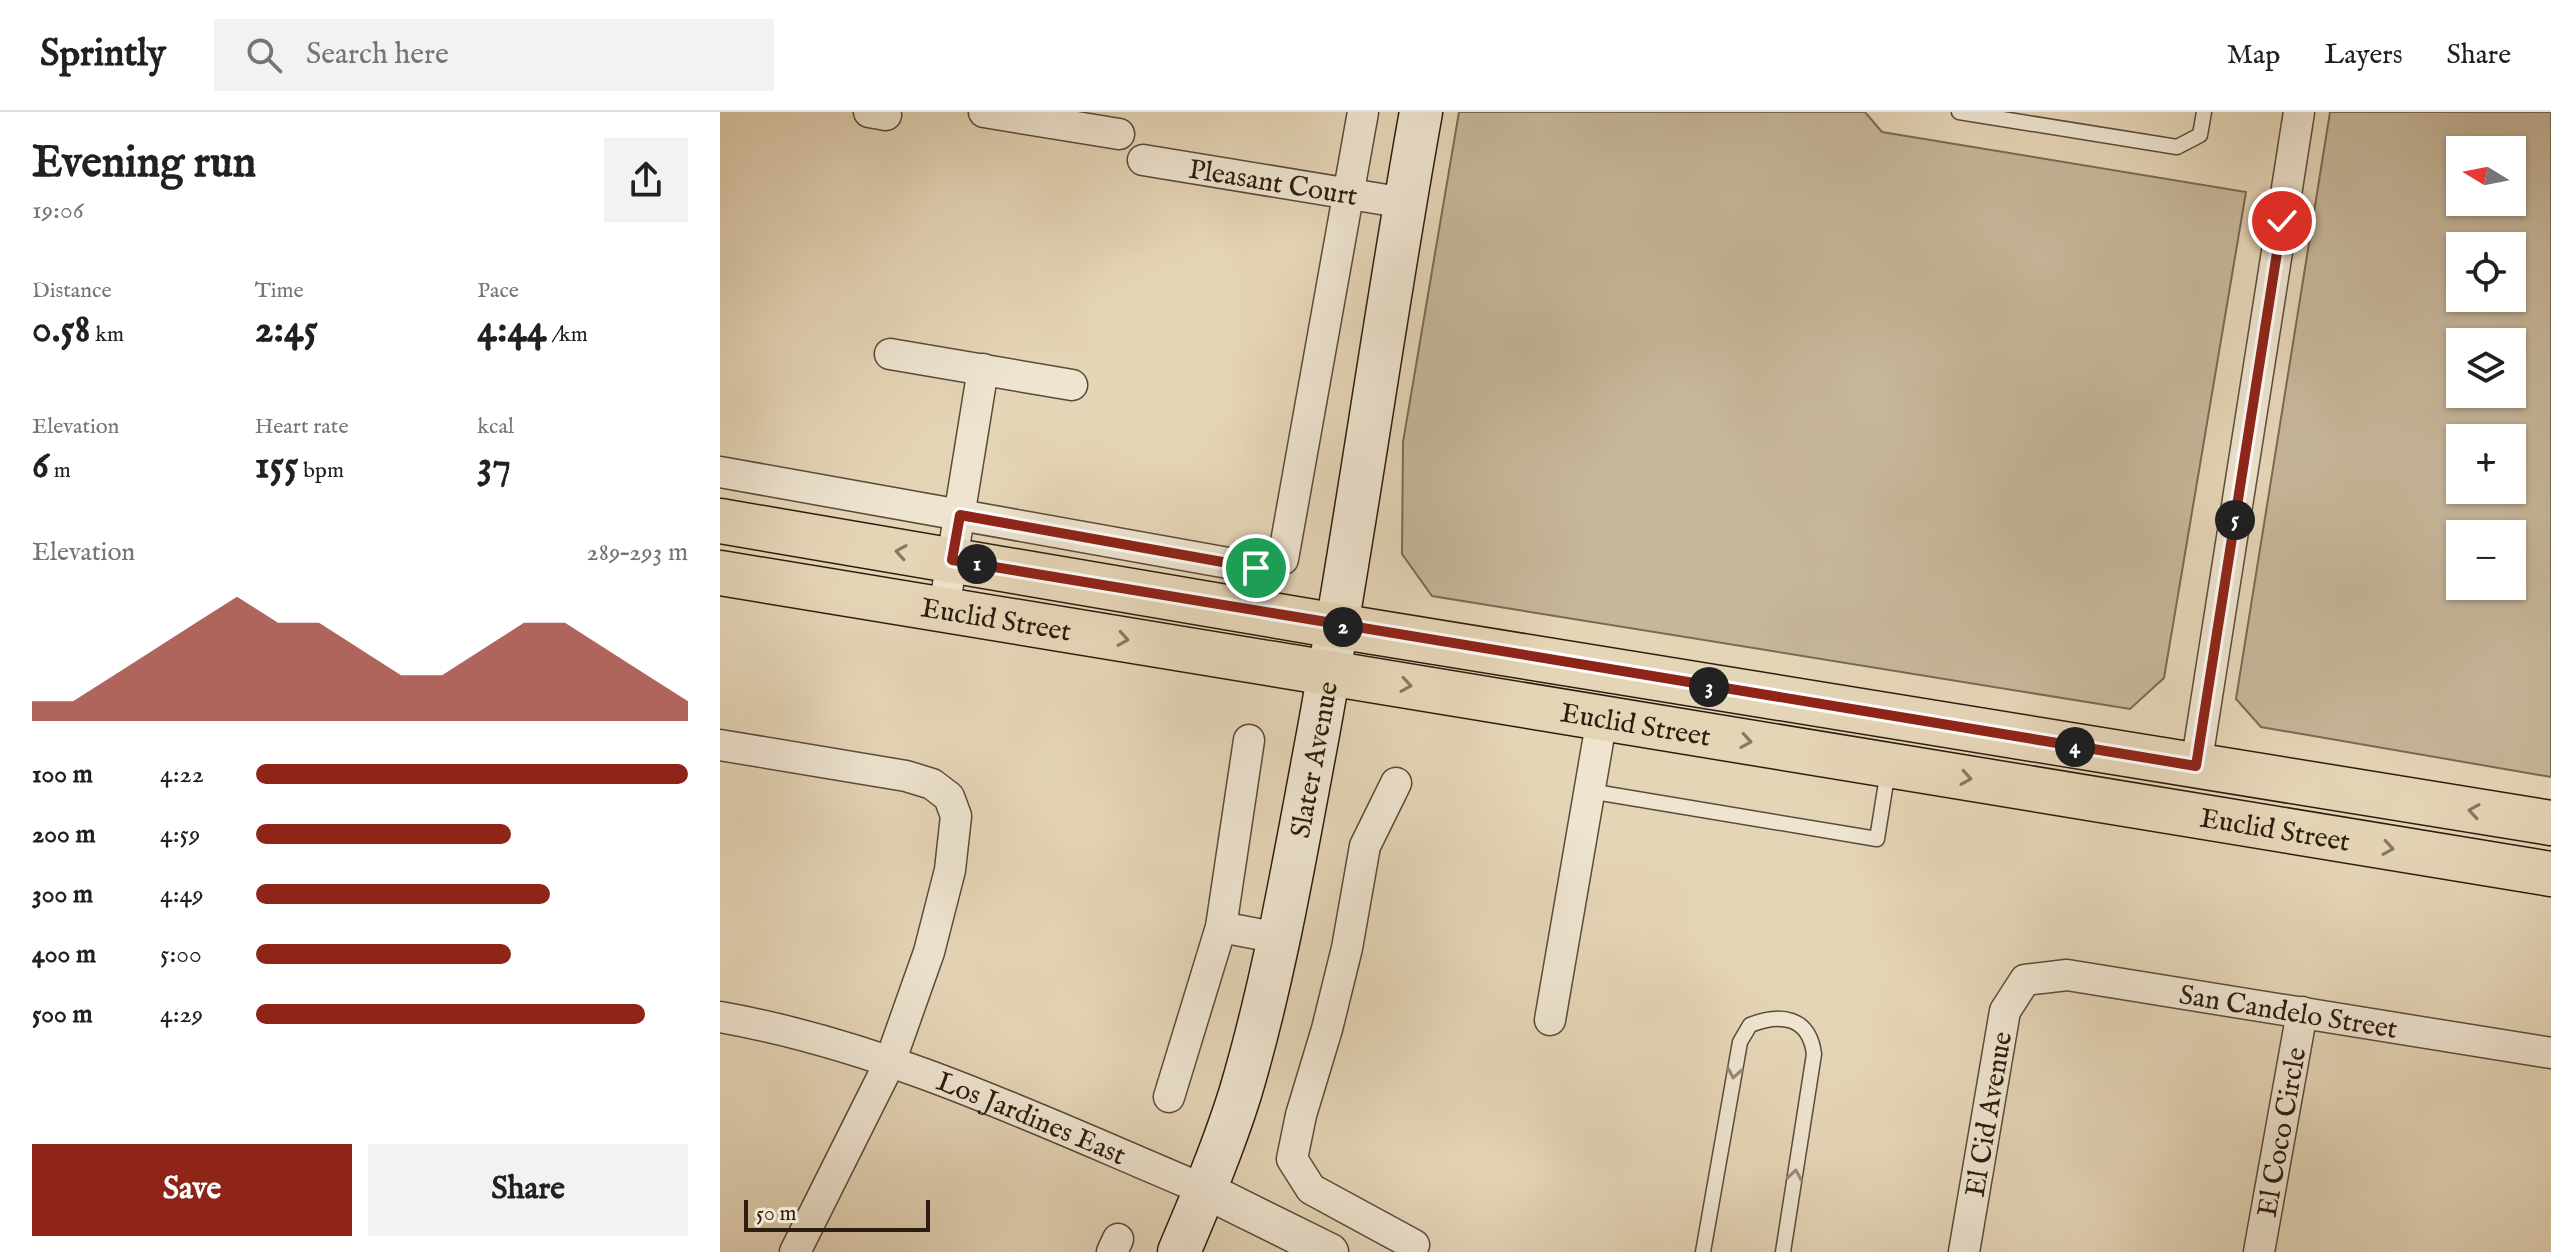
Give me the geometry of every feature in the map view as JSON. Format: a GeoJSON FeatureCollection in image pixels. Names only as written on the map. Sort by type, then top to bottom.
{"type":"FeatureCollection","features":[{"type":"Feature","properties":{"kind":"main road","name":"Slater Avenue"},"geometry":{"type":"LineString","coordinates":[[1179,1252],[1239,1097],[1279,938],[1329,673],[1421,112]]}},
{"type":"Feature","properties":{"kind":"main road","name":"Euclid Street"},"geometry":{"type":"LineString","coordinates":[[720,521],[1337,626],[2551,823]]}},
{"type":"Feature","properties":{"kind":"main road","name":"Euclid Street"},"geometry":{"type":"LineString","coordinates":[[720,573],[2551,874]]}},
{"type":"Feature","properties":{"kind":"main road"},"geometry":{"type":"LineString","coordinates":[[1889,765],[1897,717]]}},
{"type":"Feature","properties":{"kind":"street"},"geometry":{"type":"LineString","coordinates":[[984,112],[1027,116],[1119,134]]}},
{"type":"Feature","properties":{"kind":"street"},"geometry":{"type":"LineString","coordinates":[[720,472],[1256,568],[1283,559],[1363,112]]}},
{"type":"Feature","properties":{"kind":"street"},"geometry":{"type":"LineString","coordinates":[[2196,766],[2299,112]]}},
{"type":"Feature","properties":{"kind":"street","name":"Pleasant Court"},"geometry":{"type":"LineString","coordinates":[[1143,160],[1405,203]]}},
{"type":"Feature","properties":{"kind":"street"},"geometry":{"type":"LineString","coordinates":[[890,354],[1072,385]]}},
{"type":"Feature","properties":{"kind":"street"},"geometry":{"type":"LineString","coordinates":[[944,609],[983,369]]}},
{"type":"Feature","properties":{"kind":"street"},"geometry":{"type":"LineString","coordinates":[[1550,1020],[1602,718]]}},
{"type":"Feature","properties":{"kind":"street"},"geometry":{"type":"LineString","coordinates":[[1169,1097],[1221,927],[1249,740]]}},
{"type":"Feature","properties":{"kind":"street"},"geometry":{"type":"LineString","coordinates":[[720,745],[906,776],[932,784],[949,797],[956,816],[950,870],[929,952],[890,1062],[795,1252]]}},
{"type":"Feature","properties":{"kind":"street"},"geometry":{"type":"LineString","coordinates":[[1396,783],[1365,846],[1347,948],[1292,1159],[1311,1189],[1421,1250]]}},
{"type":"Feature","properties":{"kind":"street"},"geometry":{"type":"LineString","coordinates":[[1221,927],[1279,938]]}},
{"type":"Feature","properties":{"kind":"street","name":"San Candelo Street"},"geometry":{"type":"LineString","coordinates":[[2025,980],[2067,975],[2551,1053]]}},
{"type":"Feature","properties":{"kind":"street","name":"El Cid Avenue"},"geometry":{"type":"LineString","coordinates":[[1964,1252],[2005,1011],[2025,980]]}},
{"type":"Feature","properties":{"kind":"street","name":"El Coco Circle"},"geometry":{"type":"LineString","coordinates":[[2259,1252],[2302,1012]]}},
{"type":"Feature","properties":{"kind":"street","name":"Los Jardines East"},"geometry":{"type":"LineString","coordinates":[[720,1017],[834,1044],[956,1086],[1205,1190],[1330,1252]]}},
{"type":"Feature","properties":{"kind":"lane"},"geometry":{"type":"LineString","coordinates":[[1959,112],[2177,147],[2200,135],[2204,112]]}},
{"type":"Feature","properties":{"kind":"lane"},"geometry":{"type":"LineString","coordinates":[[1589,791],[1877,839],[1889,765]]}},
{"type":"Feature","properties":{"kind":"lane"},"geometry":{"type":"LineString","coordinates":[[1703,1252],[1740,1042],[1750,1025],[1771,1017],[1790,1020],[1803,1028],[1812,1041],[1814,1054],[1783,1252]]}},
{"type":"Feature","properties":{"kind":"shaded area"},"geometry":{"type":"Polygon","coordinates":[[[1459,112],[1865,112],[1882,132],[2246,192],[2164,678],[2130,709],[1432,596],[1402,554],[1403,442],[1459,112]]]}},
{"type":"Feature","properties":{"kind":"shaded area"},"geometry":{"type":"Polygon","coordinates":[[[2330,112],[2551,112],[2551,777],[2261,727],[2236,699],[2330,112]]]}},
{"type":"Feature","properties":{"kind":"route"},"geometry":{"type":"LineString","coordinates":[[1256,568],[960,515],[952,560],[2196,766],[2282,221]]}}]}
